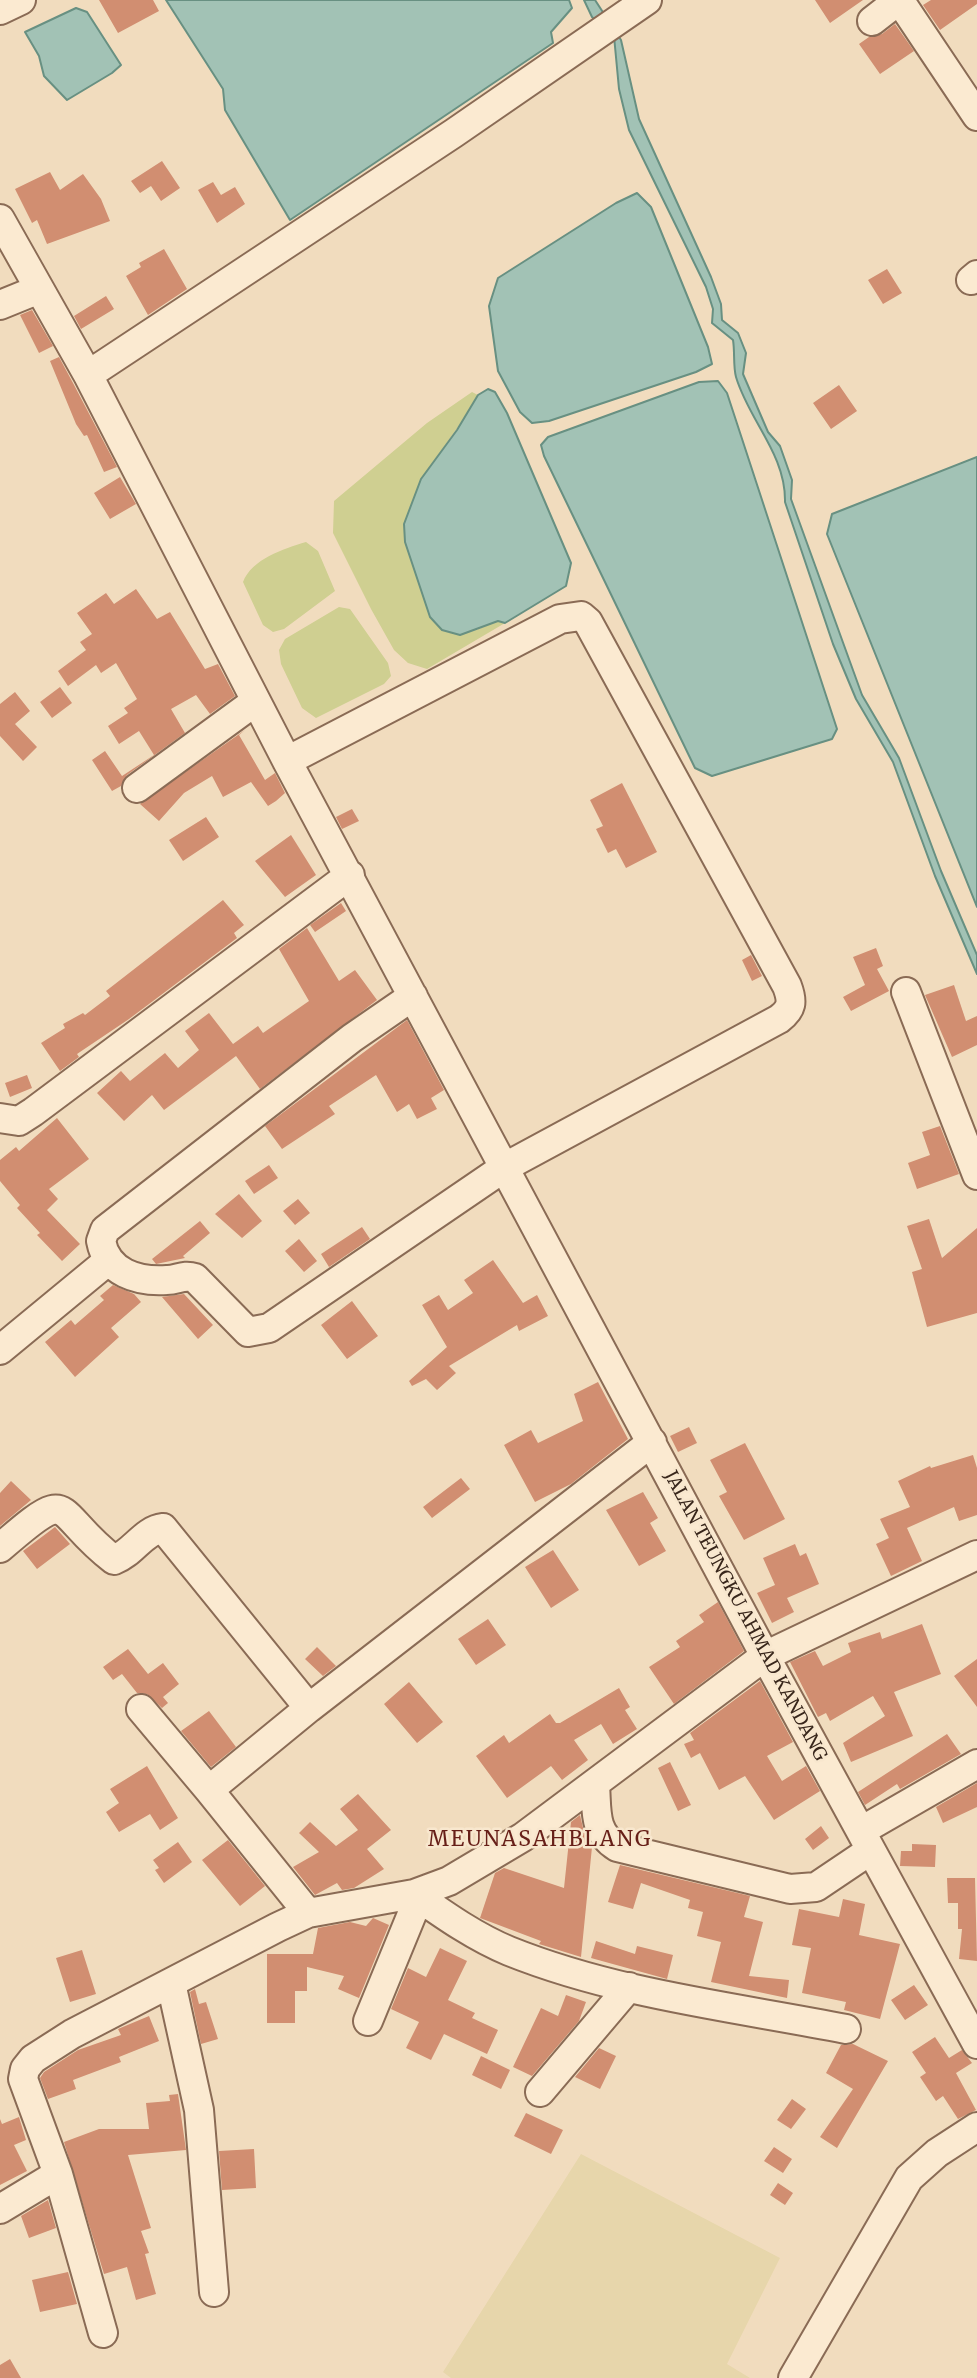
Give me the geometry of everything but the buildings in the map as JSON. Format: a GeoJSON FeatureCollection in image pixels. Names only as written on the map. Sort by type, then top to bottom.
{"type":"FeatureCollection","features":[{"type":"Feature","properties":{"kind":"street"},"geometry":{"type":"LineString","coordinates":[[0,10],[21,0]]}},
{"type":"Feature","properties":{"kind":"street"},"geometry":{"type":"LineString","coordinates":[[88,375],[454,133],[580,43],[647,0]]}},
{"type":"Feature","properties":{"kind":"street"},"geometry":{"type":"LineString","coordinates":[[872,21],[900,1],[977,116]]}},
{"type":"Feature","properties":{"kind":"street","name":"JALAN TEUNGKU AHMAD KANDANG"},"geometry":{"type":"LineString","coordinates":[[0,219],[37,290],[88,375],[287,761],[765,1656],[977,2044]]}},
{"type":"Feature","properties":{"kind":"street"},"geometry":{"type":"LineString","coordinates":[[0,305],[37,290]]}},
{"type":"Feature","properties":{"kind":"street"},"geometry":{"type":"LineString","coordinates":[[287,761],[560,619],[581,616],[587,622],[787,986],[792,1004],[789,1012],[779,1019],[511,1177],[269,1328],[247,1332],[195,1278],[187,1275],[168,1281],[130,1278],[109,1260],[101,1241],[105,1230],[352,1038],[413,996]]}},
{"type":"Feature","properties":{"kind":"street"},"geometry":{"type":"LineString","coordinates":[[137,788],[256,701]]}},
{"type":"Feature","properties":{"kind":"street"},"geometry":{"type":"LineString","coordinates":[[0,1118],[19,1121],[33,1112],[350,875]]}},
{"type":"Feature","properties":{"kind":"street"},"geometry":{"type":"LineString","coordinates":[[906,992],[977,1175]]}},
{"type":"Feature","properties":{"kind":"street"},"geometry":{"type":"LineString","coordinates":[[0,1350],[109,1260]]}},
{"type":"Feature","properties":{"kind":"street"},"geometry":{"type":"LineString","coordinates":[[209,1790],[309,1708],[652,1442]]}},
{"type":"Feature","properties":{"kind":"street"},"geometry":{"type":"LineString","coordinates":[[0,1548],[41,1513],[53,1508],[64,1510],[114,1560],[123,1556],[155,1529],[163,1528],[309,1708]]}},
{"type":"Feature","properties":{"kind":"street"},"geometry":{"type":"LineString","coordinates":[[103,2333],[58,2174],[23,2079],[25,2069],[33,2059],[72,2034],[309,1913],[414,1894],[449,1881],[523,1837],[765,1656],[977,1555]]}},
{"type":"Feature","properties":{"kind":"street"},"geometry":{"type":"LineString","coordinates":[[141,1709],[309,1913]]}},
{"type":"Feature","properties":{"kind":"street"},"geometry":{"type":"LineString","coordinates":[[595,1785],[599,1831],[617,1847],[790,1889],[816,1887],[866,1840],[977,1764]]}},
{"type":"Feature","properties":{"kind":"street"},"geometry":{"type":"LineString","coordinates":[[414,1894],[460,1926],[509,1951],[629,1987],[846,2029]]}},
{"type":"Feature","properties":{"kind":"street"},"geometry":{"type":"LineString","coordinates":[[368,2021],[412,1914],[414,1894]]}},
{"type":"Feature","properties":{"kind":"street"},"geometry":{"type":"LineString","coordinates":[[171,1983],[199,2110],[214,2292]]}},
{"type":"Feature","properties":{"kind":"street"},"geometry":{"type":"LineString","coordinates":[[541,2092],[629,1987]]}},
{"type":"Feature","properties":{"kind":"street"},"geometry":{"type":"LineString","coordinates":[[793,2378],[909,2178],[937,2153],[977,2127]]}},
{"type":"Feature","properties":{"kind":"street"},"geometry":{"type":"LineString","coordinates":[[0,2209],[58,2174]]}},
{"type":"Feature","properties":{"kind":"shaded area"},"geometry":{"type":"Polygon","coordinates":[[[166,0],[569,0],[572,8],[551,32],[553,43],[290,220],[225,110],[223,89],[166,0]]]}},
{"type":"Feature","properties":{"kind":"shaded area"},"geometry":{"type":"Polygon","coordinates":[[[584,0],[595,0],[621,40],[639,119],[711,277],[721,304],[722,320],[738,333],[746,353],[743,374],[768,432],[780,446],[792,480],[791,499],[862,695],[899,758],[941,871],[977,955],[977,974],[935,876],[893,762],[856,699],[833,644],[785,502],[780,468],[736,377],[733,340],[712,323],[713,309],[706,287],[629,130],[619,89],[614,36],[592,17],[584,0]]]}},
{"type":"Feature","properties":{"kind":"shaded area"},"geometry":{"type":"Polygon","coordinates":[[[76,8],[87,12],[121,65],[67,100],[44,76],[39,56],[25,32],[76,8]]]}},
{"type":"Feature","properties":{"kind":"shaded area"},"geometry":{"type":"Polygon","coordinates":[[[637,193],[651,207],[708,347],[712,364],[696,372],[549,421],[532,423],[520,412],[498,371],[489,306],[498,278],[616,203],[637,193]]]}},
{"type":"Feature","properties":{"kind":"shaded area"},"geometry":{"type":"Polygon","coordinates":[[[718,381],[727,393],[837,729],[832,739],[712,776],[695,768],[541,445],[548,437],[699,382],[718,381]]]}},
{"type":"Feature","properties":{"kind":"shaded area"},"geometry":{"type":"Polygon","coordinates":[[[488,389],[495,392],[507,413],[571,563],[566,586],[505,623],[498,621],[460,635],[442,630],[430,617],[405,542],[404,524],[421,479],[457,430],[478,395],[488,389]]]}},
{"type":"Feature","properties":{"kind":"shaded area"},"geometry":{"type":"Polygon","coordinates":[[[977,457],[977,907],[827,534],[832,514],[977,457]]]}},
{"type":"Feature","properties":{"kind":"shaded area"},"geometry":{"type":"Polygon","coordinates":[[[581,2154],[780,2258],[727,2364],[750,2378],[451,2378],[443,2372],[581,2154]]]}},
{"type":"Feature","properties":{"kind":"green space"},"geometry":{"type":"Polygon","coordinates":[[[472,392],[478,395],[475,403],[421,479],[476,630],[498,621],[505,623],[427,669],[408,663],[394,650],[371,609],[333,533],[334,501],[427,423],[472,392]]]}},
{"type":"Feature","properties":{"kind":"green space"},"geometry":{"type":"Polygon","coordinates":[[[306,542],[318,551],[335,591],[284,629],[273,632],[263,625],[243,582],[253,567],[261,561],[306,542]]]}},
{"type":"Feature","properties":{"kind":"green space"},"geometry":{"type":"Polygon","coordinates":[[[339,607],[350,609],[388,663],[391,676],[384,684],[316,718],[302,708],[281,664],[279,650],[285,639],[339,607]]]}},
{"type":"Feature","properties":{"kind":"district","name":"MEUNASAHBLANG"},"geometry":{"type":"Point","coordinates":[540,1840]}}]}
